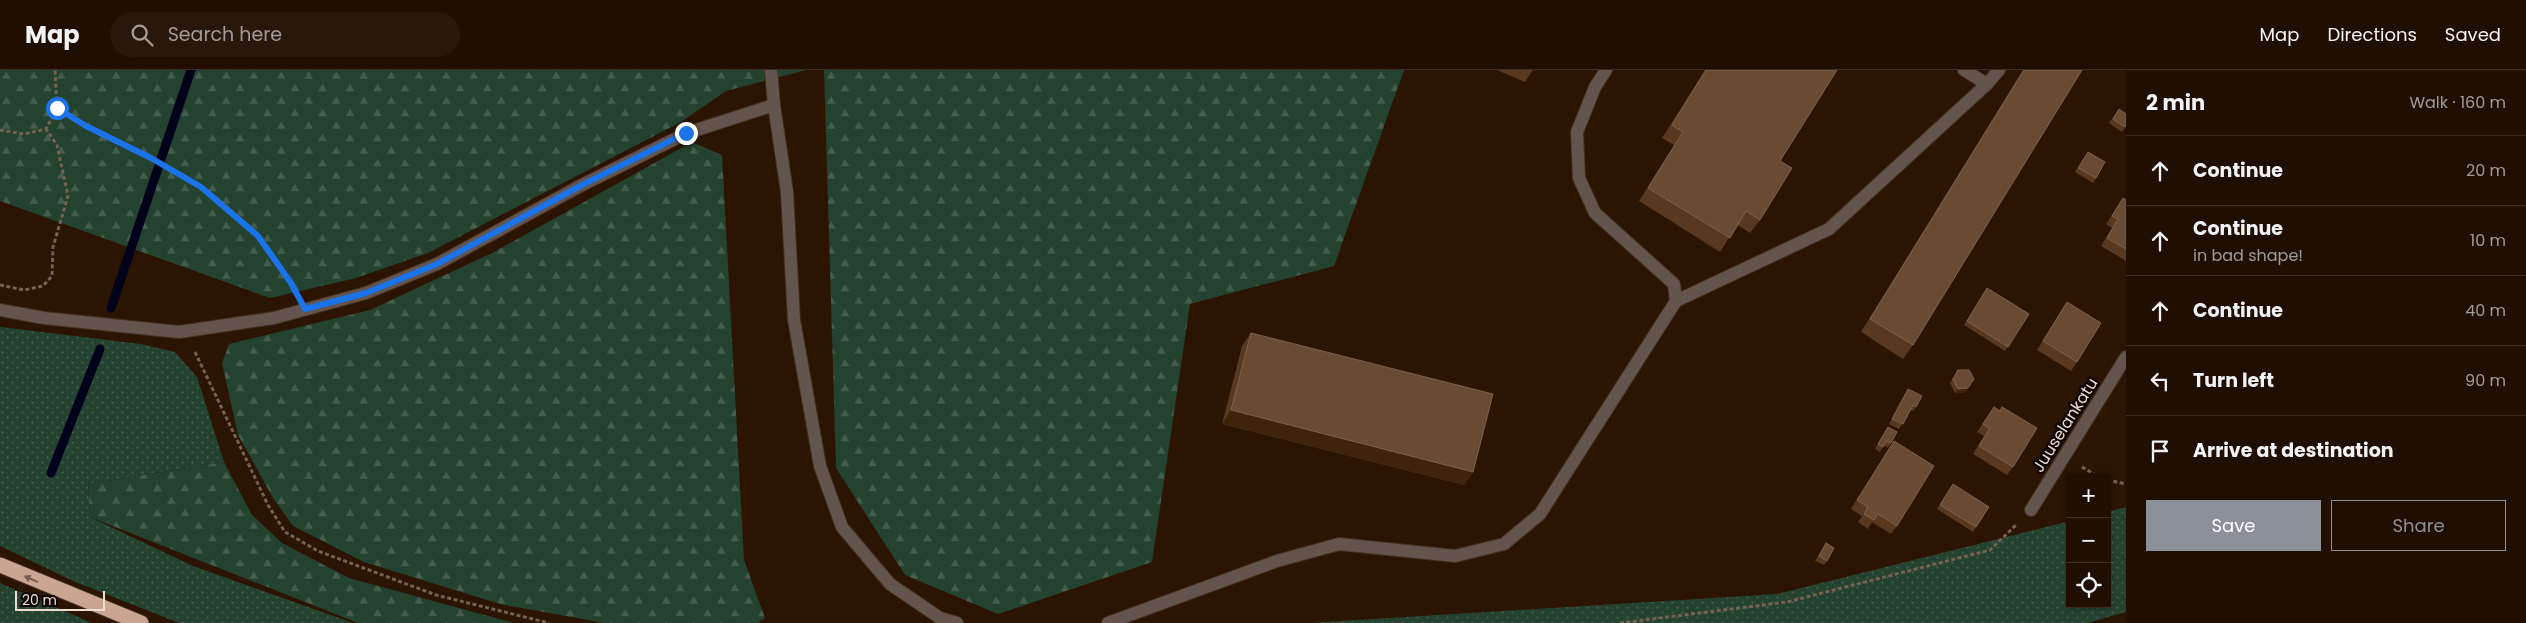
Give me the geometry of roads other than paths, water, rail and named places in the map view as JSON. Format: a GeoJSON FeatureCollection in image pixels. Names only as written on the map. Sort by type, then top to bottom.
{"type":"FeatureCollection","features":[{"type":"Feature","properties":{"kind":"highway"},"geometry":{"type":"LineString","coordinates":[[0,565],[141,623]]}},
{"type":"Feature","properties":{"kind":"street"},"geometry":{"type":"LineString","coordinates":[[771,70],[774,105],[787,192],[794,320],[820,466],[842,527],[890,584],[940,618],[956,623]]}},
{"type":"Feature","properties":{"kind":"street"},"geometry":{"type":"LineString","coordinates":[[1606,70],[1595,87],[1577,132],[1579,178],[1595,213],[1674,284],[1676,301]]}},
{"type":"Feature","properties":{"kind":"street"},"geometry":{"type":"LineString","coordinates":[[1964,70],[1987,84]]}},
{"type":"Feature","properties":{"kind":"street"},"geometry":{"type":"LineString","coordinates":[[1108,623],[1277,561],[1339,544],[1455,556],[1504,544],[1540,514],[1676,301],[1829,229],[1987,84],[1999,70]]}},
{"type":"Feature","properties":{"kind":"street"},"geometry":{"type":"LineString","coordinates":[[0,310],[44,318],[179,332],[274,318],[366,293],[437,264],[580,186],[686,133],[774,105]]}},
{"type":"Feature","properties":{"kind":"street","name":"Juuselankatu"},"geometry":{"type":"LineString","coordinates":[[2031,510],[2126,357]]}},
{"type":"Feature","properties":{"kind":"waterway"},"geometry":{"type":"LineString","coordinates":[[111,308],[191,70]]}},
{"type":"Feature","properties":{"kind":"waterway"},"geometry":{"type":"LineString","coordinates":[[51,473],[100,349]]}}]}
